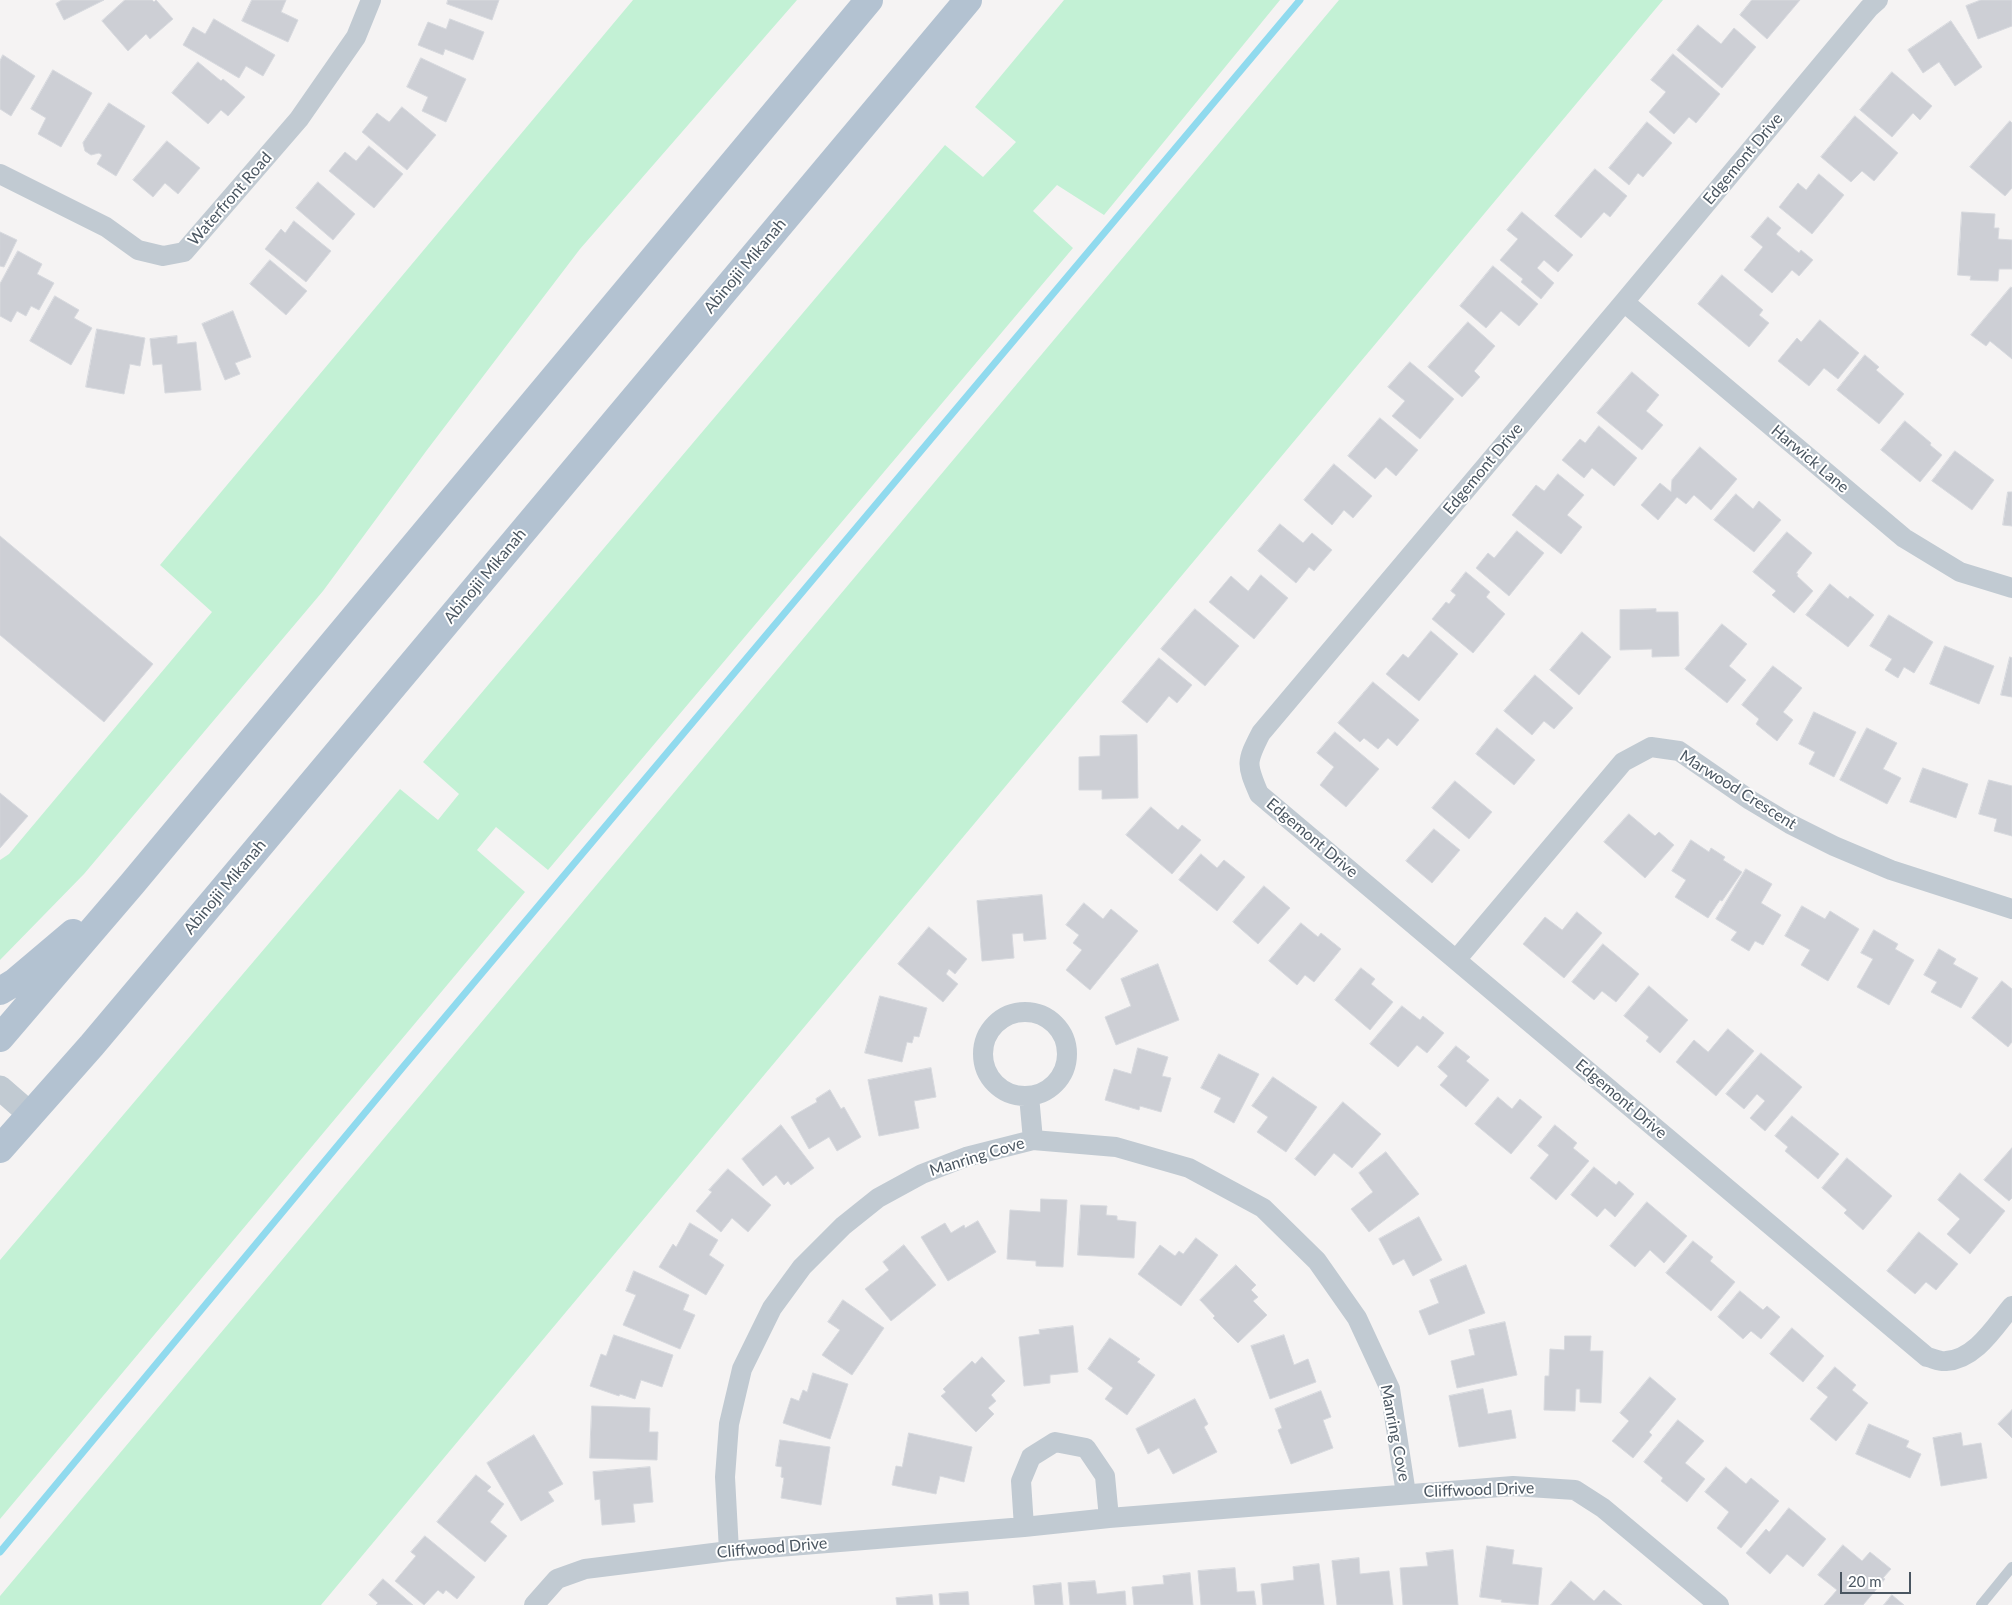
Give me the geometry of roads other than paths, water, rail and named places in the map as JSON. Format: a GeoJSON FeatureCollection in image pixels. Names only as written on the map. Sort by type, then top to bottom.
{"type":"FeatureCollection","features":[{"type":"Feature","properties":{"kind":"main road"},"geometry":{"type":"LineString","coordinates":[[0,1038],[132,884],[869,0]]}},
{"type":"Feature","properties":{"kind":"main road","name":"Abinojii Mikanah"},"geometry":{"type":"LineString","coordinates":[[0,1150],[251,856],[968,0]]}},
{"type":"Feature","properties":{"kind":"main road"},"geometry":{"type":"LineString","coordinates":[[0,991],[15,982],[132,884]]}},
{"type":"Feature","properties":{"kind":"street","name":"Waterfront Road"},"geometry":{"type":"LineString","coordinates":[[0,174],[106,228],[138,250],[163,256],[184,252],[299,119],[356,37],[371,0]]}},
{"type":"Feature","properties":{"kind":"street","name":"Edgemont Drive"},"geometry":{"type":"LineString","coordinates":[[1878,0],[1869,8],[1261,732],[1250,754],[1249,771],[1259,794],[1927,1357],[1945,1362],[1962,1357],[1978,1346],[2012,1306]]}},
{"type":"Feature","properties":{"kind":"street","name":"Harwick Lane"},"geometry":{"type":"LineString","coordinates":[[1624,302],[1904,538],[1960,572],[2012,588]]}},
{"type":"Feature","properties":{"kind":"street","name":"Marwood Crescent"},"geometry":{"type":"LineString","coordinates":[[1456,960],[1623,762],[1651,747],[1678,751],[1750,800],[1790,824],[1834,846],[1892,870],[2012,910]]}},
{"type":"Feature","properties":{"kind":"street"},"geometry":{"type":"LineString","coordinates":[[1020,1011],[1035,1012],[1047,1017],[1057,1026],[1064,1037],[1067,1050],[1066,1063],[1061,1076],[1053,1086],[1042,1093],[1029,1096],[1014,1095],[1000,1088],[990,1078],[984,1065],[982,1050],[986,1036],[994,1024],[1006,1015],[1020,1011]]}},
{"type":"Feature","properties":{"kind":"street"},"geometry":{"type":"LineString","coordinates":[[0,1088],[31,1115]]}},
{"type":"Feature","properties":{"kind":"street"},"geometry":{"type":"LineString","coordinates":[[1029,1096],[1032,1140]]}},
{"type":"Feature","properties":{"kind":"street","name":"Manring Cove"},"geometry":{"type":"LineString","coordinates":[[730,1551],[725,1478],[729,1424],[742,1369],[772,1308],[802,1267],[843,1226],[878,1198],[922,1174],[966,1158],[1032,1140],[1116,1147],[1189,1168],[1263,1208],[1318,1260],[1357,1318],[1390,1389],[1406,1494]]}},
{"type":"Feature","properties":{"kind":"street"},"geometry":{"type":"LineString","coordinates":[[1024,1527],[1021,1481],[1031,1457],[1054,1442],[1086,1448],[1105,1476],[1109,1518]]}},
{"type":"Feature","properties":{"kind":"street","name":"Cliffwood Drive"},"geometry":{"type":"LineString","coordinates":[[534,1605],[557,1579],[584,1569],[730,1551],[1512,1486],[1575,1490],[1603,1508],[1719,1605]]}},
{"type":"Feature","properties":{"kind":"lane"},"geometry":{"type":"LineString","coordinates":[[1981,1605],[2012,1567]]}},
{"type":"Feature","properties":{"kind":"waterway"},"geometry":{"type":"LineString","coordinates":[[0,1552],[403,1067],[1300,0]]}}]}
